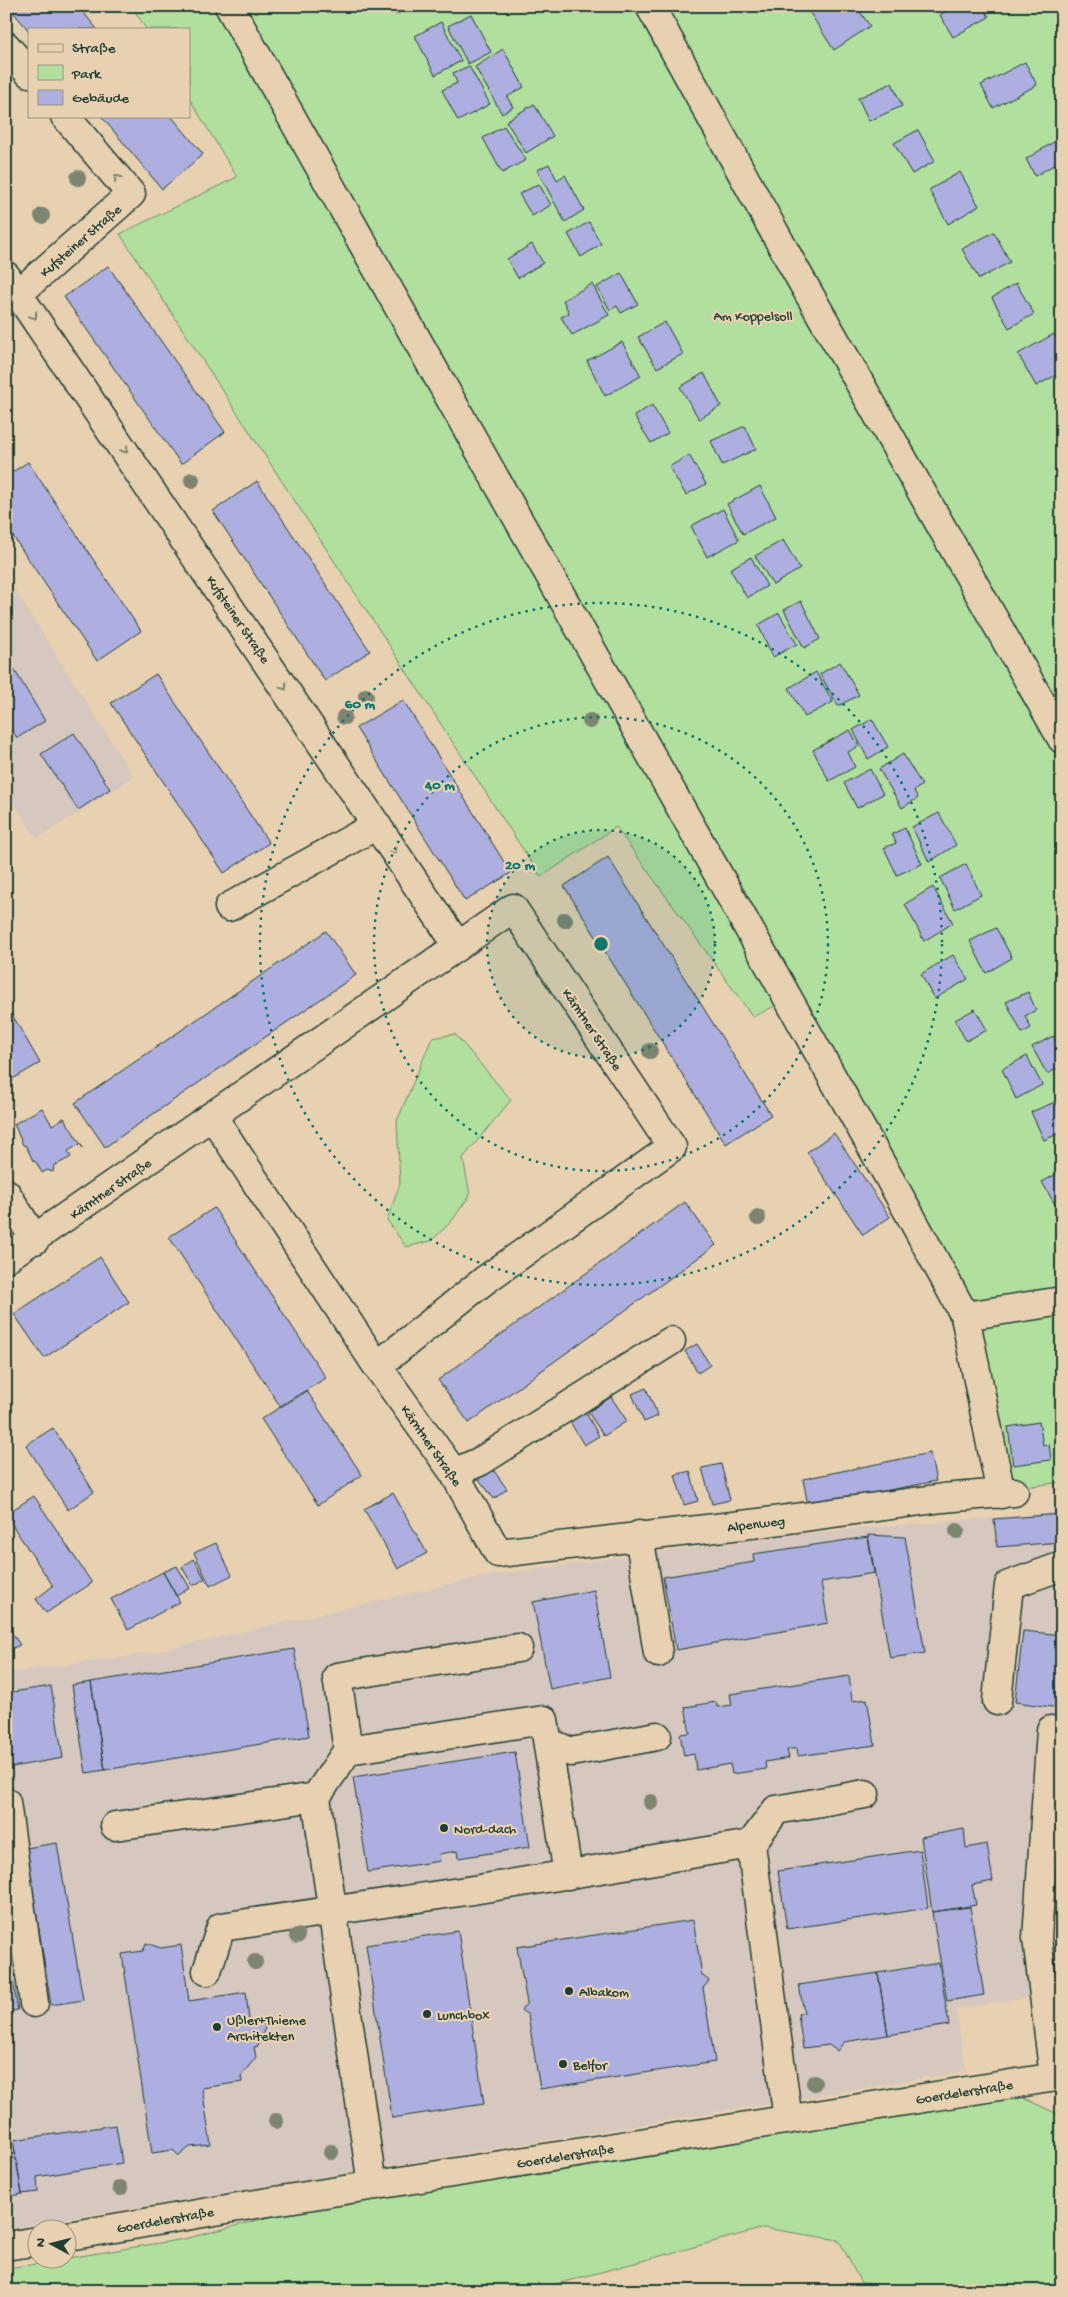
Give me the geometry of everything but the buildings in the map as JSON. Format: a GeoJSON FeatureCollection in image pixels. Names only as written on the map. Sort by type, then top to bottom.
{"type":"FeatureCollection","features":[{"type":"Feature","properties":{"kind":"street"},"geometry":{"type":"LineString","coordinates":[[229,6],[877,1155],[965,1316],[1062,1301]]}},
{"type":"Feature","properties":{"kind":"street"},"geometry":{"type":"LineString","coordinates":[[650,6],[792,264],[1062,739]]}},
{"type":"Feature","properties":{"kind":"street"},"geometry":{"type":"LineString","coordinates":[[6,46],[28,72]]}},
{"type":"Feature","properties":{"kind":"street","name":"Kufsteiner Straße"},"geometry":{"type":"LineString","coordinates":[[67,118],[131,194],[13,284],[458,946]]}},
{"type":"Feature","properties":{"kind":"street"},"geometry":{"type":"LineString","coordinates":[[229,907],[377,825]]}},
{"type":"Feature","properties":{"kind":"street","name":"Kärntner Straße"},"geometry":{"type":"LineString","coordinates":[[6,1258],[513,908],[672,1147],[485,1280],[377,1366]]}},
{"type":"Feature","properties":{"kind":"street","name":"Kärntner Straße"},"geometry":{"type":"LineString","coordinates":[[213,1116],[377,1366],[454,1473],[498,1553]]}},
{"type":"Feature","properties":{"kind":"street"},"geometry":{"type":"LineString","coordinates":[[6,1193],[34,1240]]}},
{"type":"Feature","properties":{"kind":"street","name":"Alpenweg"},"geometry":{"type":"LineString","coordinates":[[498,1553],[759,1523],[943,1498],[1008,1493],[965,1316]]}},
{"type":"Feature","properties":{"kind":"street"},"geometry":{"type":"LineString","coordinates":[[454,1473],[481,1461],[671,1341]]}},
{"type":"Feature","properties":{"kind":"street"},"geometry":{"type":"LineString","coordinates":[[639,1536],[658,1653]]}},
{"type":"Feature","properties":{"kind":"street"},"geometry":{"type":"LineString","coordinates":[[996,1701],[1009,1585],[1062,1566]]}},
{"type":"Feature","properties":{"kind":"street"},"geometry":{"type":"LineString","coordinates":[[372,2185],[316,1797],[348,1750],[337,1676],[518,1648]]}},
{"type":"Feature","properties":{"kind":"street"},"geometry":{"type":"LineString","coordinates":[[348,1750],[544,1720],[568,1875]]}},
{"type":"Feature","properties":{"kind":"street"},"geometry":{"type":"LineString","coordinates":[[1052,1730],[1050,1937],[1058,2076]]}},
{"type":"Feature","properties":{"kind":"street"},"geometry":{"type":"LineString","coordinates":[[548,1742],[571,1752],[657,1736]]}},
{"type":"Feature","properties":{"kind":"street"},"geometry":{"type":"LineString","coordinates":[[788,2120],[751,1844],[776,1810],[865,1794]]}},
{"type":"Feature","properties":{"kind":"street"},"geometry":{"type":"LineString","coordinates":[[115,1826],[316,1797]]}},
{"type":"Feature","properties":{"kind":"street"},"geometry":{"type":"LineString","coordinates":[[6,1802],[34,2003]]}},
{"type":"Feature","properties":{"kind":"street"},"geometry":{"type":"LineString","coordinates":[[207,1971],[221,1927],[568,1875],[751,1844]]}},
{"type":"Feature","properties":{"kind":"street","name":"Goerdelerstraße"},"geometry":{"type":"LineString","coordinates":[[78,2234],[372,2185],[1058,2076]]}},
{"type":"Feature","properties":{"kind":"street"},"geometry":{"type":"LineString","coordinates":[[6,2246],[28,2243]]}},
{"type":"Feature","properties":{"kind":"shaded area"},"geometry":{"type":"Polygon","coordinates":[[[6,576],[134,777],[37,839],[6,791],[6,576]]]}},
{"type":"Feature","properties":{"kind":"shaded area"},"geometry":{"type":"Polygon","coordinates":[[[1062,1512],[1062,1992],[956,2009],[966,2071],[61,2220],[28,2220],[28,2225],[6,2229],[6,1673],[151,1653],[486,1576],[786,1535],[1062,1512]]]}},
{"type":"Feature","properties":{"kind":"green space"},"geometry":{"type":"Polygon","coordinates":[[[132,6],[219,6],[782,1002],[753,1017],[616,827],[541,877],[120,234],[237,177],[190,100],[190,28],[145,28],[132,6]]]}},
{"type":"Feature","properties":{"kind":"green space","name":"Am Koppelsoll"},"geometry":{"type":"Polygon","coordinates":[[[221,6],[1062,6],[1062,1482],[988,1492],[952,1326],[926,1264],[221,6]]]}},
{"type":"Feature","properties":{"kind":"green space"},"geometry":{"type":"Polygon","coordinates":[[[455,1034],[511,1100],[463,1158],[470,1195],[451,1222],[431,1241],[406,1247],[387,1220],[400,1184],[397,1121],[432,1038],[455,1034]]]}},
{"type":"Feature","properties":{"kind":"green space"},"geometry":{"type":"Polygon","coordinates":[[[1019,2096],[1062,2116],[1062,2291],[934,2291],[861,2283],[839,2240],[764,2228],[549,2286],[599,2291],[6,2291],[6,2268],[28,2265],[28,2270],[78,2270],[78,2256],[184,2239],[313,2206],[1019,2096]]]}},
{"type":"Feature","properties":{"kind":"place","name":"Nord-dach"},"geometry":{"type":"Point","coordinates":[444,1828]}},
{"type":"Feature","properties":{"kind":"place","name":"Albakom"},"geometry":{"type":"Point","coordinates":[569,1991]}},
{"type":"Feature","properties":{"kind":"place","name":"Lunchbox"},"geometry":{"type":"Point","coordinates":[427,2014]}},
{"type":"Feature","properties":{"kind":"place","name":"Ußler+Thieme Architekten"},"geometry":{"type":"Point","coordinates":[217,2027]}},
{"type":"Feature","properties":{"kind":"place","name":"Belfor"},"geometry":{"type":"Point","coordinates":[563,2064]}}]}
